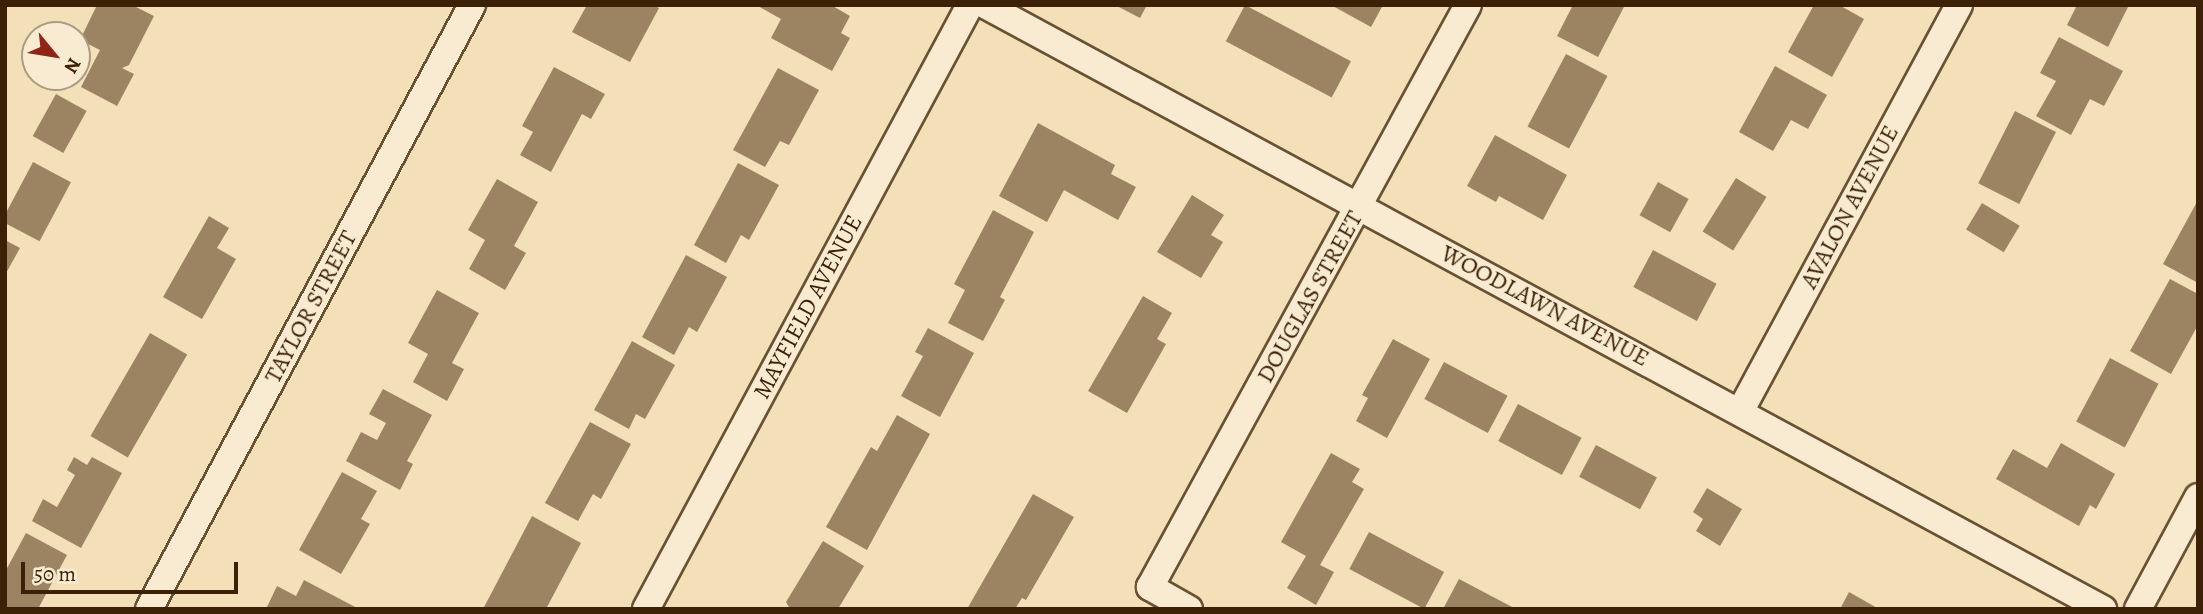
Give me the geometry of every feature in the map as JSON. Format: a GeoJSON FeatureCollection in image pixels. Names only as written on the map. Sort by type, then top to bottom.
{"type":"FeatureCollection","features":[{"type":"Feature","properties":{"kind":"street","name":"TAYLOR STREET"},"geometry":{"type":"LineString","coordinates":[[149,609],[472,5]]}},
{"type":"Feature","properties":{"kind":"street","name":"MAYFIELD AVENUE"},"geometry":{"type":"LineString","coordinates":[[646,609],[970,5]]}},
{"type":"Feature","properties":{"kind":"street","name":"WOODLAWN AVENUE"},"geometry":{"type":"LineString","coordinates":[[985,5],[1741,410],[2103,609]]}},
{"type":"Feature","properties":{"kind":"street","name":"DOUGLAS STREET"},"geometry":{"type":"LineString","coordinates":[[1189,609],[1150,587],[1468,5]]}},
{"type":"Feature","properties":{"kind":"street","name":"AVALON AVENUE"},"geometry":{"type":"LineString","coordinates":[[1741,410],[1959,5]]}},
{"type":"Feature","properties":{"kind":"street"},"geometry":{"type":"LineString","coordinates":[[2138,609],[2198,497]]}},
{"type":"Feature","properties":{"kind":"building"},"geometry":{"type":"Polygon","coordinates":[[[97,5],[132,5],[154,16],[129,65],[122,68],[134,74],[117,106],[89,91],[91,91],[91,68],[100,50],[91,46],[89,21],[97,5]]]}},
{"type":"Feature","properties":{"kind":"building"},"geometry":{"type":"Polygon","coordinates":[[[587,5],[653,5],[659,8],[630,62],[572,32],[587,5]]]}},
{"type":"Feature","properties":{"kind":"building"},"geometry":{"type":"Polygon","coordinates":[[[756,5],[831,5],[850,16],[841,33],[850,38],[832,71],[771,38],[781,19],[756,5]]]}},
{"type":"Feature","properties":{"kind":"building"},"geometry":{"type":"Polygon","coordinates":[[[1115,5],[1147,5],[1140,18],[1115,5]]]}},
{"type":"Feature","properties":{"kind":"building"},"geometry":{"type":"Polygon","coordinates":[[[1245,5],[1351,61],[1332,98],[1226,41],[1245,5]]]}},
{"type":"Feature","properties":{"kind":"building"},"geometry":{"type":"Polygon","coordinates":[[[1331,5],[1383,5],[1371,27],[1331,5]]]}},
{"type":"Feature","properties":{"kind":"building"},"geometry":{"type":"Polygon","coordinates":[[[1573,5],[1625,5],[1598,57],[1557,36],[1573,5]]]}},
{"type":"Feature","properties":{"kind":"building"},"geometry":{"type":"Polygon","coordinates":[[[1814,5],[1839,5],[1864,19],[1832,77],[1788,52],[1814,5]]]}},
{"type":"Feature","properties":{"kind":"building"},"geometry":{"type":"Polygon","coordinates":[[[2077,5],[2129,5],[2108,47],[2067,25],[2077,5]]]}},
{"type":"Feature","properties":{"kind":"building"},"geometry":{"type":"Polygon","coordinates":[[[2059,37],[2123,71],[2104,106],[2090,99],[2071,135],[2036,116],[2056,81],[2040,73],[2059,37]]]}},
{"type":"Feature","properties":{"kind":"building"},"geometry":{"type":"Polygon","coordinates":[[[1566,54],[1607,76],[1569,148],[1528,126],[1566,54]]]}},
{"type":"Feature","properties":{"kind":"building"},"geometry":{"type":"Polygon","coordinates":[[[1775,66],[1827,95],[1808,129],[1791,120],[1773,151],[1739,132],[1775,66]]]}},
{"type":"Feature","properties":{"kind":"building"},"geometry":{"type":"Polygon","coordinates":[[[554,67],[605,94],[591,119],[582,114],[551,172],[520,155],[533,132],[522,126],[554,67]]]}},
{"type":"Feature","properties":{"kind":"building"},"geometry":{"type":"Polygon","coordinates":[[[778,68],[819,90],[789,145],[780,141],[765,167],[733,150],[778,68]]]}},
{"type":"Feature","properties":{"kind":"building"},"geometry":{"type":"Polygon","coordinates":[[[56,94],[87,111],[63,153],[33,136],[56,94]]]}},
{"type":"Feature","properties":{"kind":"building"},"geometry":{"type":"Polygon","coordinates":[[[2015,111],[2056,132],[2019,204],[1978,183],[2015,111]]]}},
{"type":"Feature","properties":{"kind":"building"},"geometry":{"type":"Polygon","coordinates":[[[1038,123],[1115,165],[1111,174],[1136,187],[1118,220],[1064,190],[1047,222],[999,196],[1038,123]]]}},
{"type":"Feature","properties":{"kind":"building"},"geometry":{"type":"Polygon","coordinates":[[[1495,135],[1567,175],[1543,220],[1499,196],[1496,202],[1467,186],[1495,135]]]}},
{"type":"Feature","properties":{"kind":"building"},"geometry":{"type":"Polygon","coordinates":[[[33,162],[71,182],[40,241],[5,223],[5,215],[33,162]]]}},
{"type":"Feature","properties":{"kind":"building"},"geometry":{"type":"Polygon","coordinates":[[[738,163],[779,185],[749,240],[741,235],[726,263],[694,245],[738,163]]]}},
{"type":"Feature","properties":{"kind":"building"},"geometry":{"type":"Polygon","coordinates":[[[1736,178],[1767,197],[1733,251],[1703,231],[1736,178]]]}},
{"type":"Feature","properties":{"kind":"building"},"geometry":{"type":"Polygon","coordinates":[[[497,179],[538,202],[514,246],[526,253],[505,290],[469,269],[485,240],[468,230],[497,179]]]}},
{"type":"Feature","properties":{"kind":"building"},"geometry":{"type":"Polygon","coordinates":[[[1658,182],[1689,199],[1670,232],[1640,215],[1658,182]]]}},
{"type":"Feature","properties":{"kind":"building"},"geometry":{"type":"Polygon","coordinates":[[[1192,195],[1224,215],[1211,235],[1223,242],[1201,278],[1157,252],[1192,195]]]}},
{"type":"Feature","properties":{"kind":"building"},"geometry":{"type":"Polygon","coordinates":[[[2198,200],[2198,283],[2163,264],[2198,200]]]}},
{"type":"Feature","properties":{"kind":"building"},"geometry":{"type":"Polygon","coordinates":[[[1982,203],[2020,226],[2004,252],[1966,230],[1982,203]]]}},
{"type":"Feature","properties":{"kind":"building"},"geometry":{"type":"Polygon","coordinates":[[[993,210],[1034,232],[1000,297],[1005,300],[983,341],[948,323],[965,290],[954,284],[993,210]]]}},
{"type":"Feature","properties":{"kind":"building"},"geometry":{"type":"Polygon","coordinates":[[[209,216],[229,228],[217,248],[236,259],[202,319],[163,297],[209,216]]]}},
{"type":"Feature","properties":{"kind":"building"},"geometry":{"type":"Polygon","coordinates":[[[5,240],[20,248],[5,275],[5,240]]]}},
{"type":"Feature","properties":{"kind":"building"},"geometry":{"type":"Polygon","coordinates":[[[1653,250],[1717,284],[1697,321],[1633,287],[1653,250]]]}},
{"type":"Feature","properties":{"kind":"building"},"geometry":{"type":"Polygon","coordinates":[[[686,255],[727,277],[697,332],[689,327],[674,355],[642,337],[686,255]]]}},
{"type":"Feature","properties":{"kind":"building"},"geometry":{"type":"Polygon","coordinates":[[[2170,279],[2198,294],[2198,325],[2171,374],[2130,351],[2170,279]]]}},
{"type":"Feature","properties":{"kind":"building"},"geometry":{"type":"Polygon","coordinates":[[[437,290],[479,313],[452,363],[464,369],[447,401],[413,382],[428,354],[408,343],[437,290]]]}},
{"type":"Feature","properties":{"kind":"building"},"geometry":{"type":"Polygon","coordinates":[[[1143,296],[1172,313],[1157,339],[1166,344],[1127,413],[1088,391],[1143,296]]]}},
{"type":"Feature","properties":{"kind":"building"},"geometry":{"type":"Polygon","coordinates":[[[928,328],[974,353],[940,417],[901,396],[923,356],[915,352],[928,328]]]}},
{"type":"Feature","properties":{"kind":"building"},"geometry":{"type":"Polygon","coordinates":[[[150,333],[187,354],[128,458],[90,436],[150,333]]]}},
{"type":"Feature","properties":{"kind":"building"},"geometry":{"type":"Polygon","coordinates":[[[1393,339],[1430,359],[1387,438],[1356,421],[1368,398],[1362,395],[1393,339]]]}},
{"type":"Feature","properties":{"kind":"building"},"geometry":{"type":"Polygon","coordinates":[[[632,341],[675,365],[645,419],[636,414],[629,429],[594,410],[632,341]]]}},
{"type":"Feature","properties":{"kind":"building"},"geometry":{"type":"Polygon","coordinates":[[[2110,358],[2159,384],[2125,447],[2076,422],[2110,358]]]}},
{"type":"Feature","properties":{"kind":"building"},"geometry":{"type":"Polygon","coordinates":[[[1444,362],[1508,396],[1488,433],[1424,399],[1444,362]]]}},
{"type":"Feature","properties":{"kind":"building"},"geometry":{"type":"Polygon","coordinates":[[[383,389],[432,415],[407,461],[413,464],[400,490],[346,461],[361,432],[377,440],[386,423],[369,414],[383,389]]]}},
{"type":"Feature","properties":{"kind":"building"},"geometry":{"type":"Polygon","coordinates":[[[1518,404],[1582,438],[1562,475],[1498,441],[1518,404]]]}},
{"type":"Feature","properties":{"kind":"building"},"geometry":{"type":"Polygon","coordinates":[[[897,415],[930,434],[867,550],[826,527],[871,447],[877,451],[897,415]]]}},
{"type":"Feature","properties":{"kind":"building"},"geometry":{"type":"Polygon","coordinates":[[[590,422],[631,444],[601,499],[593,494],[578,521],[545,503],[590,422]]]}},
{"type":"Feature","properties":{"kind":"building"},"geometry":{"type":"Polygon","coordinates":[[[2061,443],[2115,474],[2096,509],[2090,505],[2079,526],[1996,479],[2013,449],[2047,468],[2061,443]]]}},
{"type":"Feature","properties":{"kind":"building"},"geometry":{"type":"Polygon","coordinates":[[[1596,445],[1657,477],[1640,509],[1579,477],[1596,445]]]}},
{"type":"Feature","properties":{"kind":"building"},"geometry":{"type":"Polygon","coordinates":[[[1331,453],[1360,469],[1352,482],[1364,489],[1320,565],[1334,572],[1316,605],[1287,588],[1306,556],[1281,542],[1331,453]]]}},
{"type":"Feature","properties":{"kind":"building"},"geometry":{"type":"Polygon","coordinates":[[[74,457],[87,465],[92,457],[122,473],[81,548],[32,521],[43,499],[57,507],[75,475],[67,470],[74,457]]]}},
{"type":"Feature","properties":{"kind":"building"},"geometry":{"type":"Polygon","coordinates":[[[342,472],[377,491],[361,519],[370,524],[341,574],[299,550],[342,472]]]}},
{"type":"Feature","properties":{"kind":"building"},"geometry":{"type":"Polygon","coordinates":[[[1707,488],[1742,509],[1720,546],[1696,531],[1703,519],[1693,512],[1707,488]]]}},
{"type":"Feature","properties":{"kind":"building"},"geometry":{"type":"Polygon","coordinates":[[[1033,494],[1074,517],[1026,600],[1022,598],[1015,609],[967,609],[1033,494]]]}},
{"type":"Feature","properties":{"kind":"building"},"geometry":{"type":"Polygon","coordinates":[[[532,516],[581,543],[546,609],[483,609],[532,516]]]}},
{"type":"Feature","properties":{"kind":"building"},"geometry":{"type":"Polygon","coordinates":[[[1369,532],[1444,572],[1424,609],[1349,569],[1369,532]]]}},
{"type":"Feature","properties":{"kind":"building"},"geometry":{"type":"Polygon","coordinates":[[[26,533],[67,555],[38,609],[5,609],[5,572],[26,533]]]}},
{"type":"Feature","properties":{"kind":"building"},"geometry":{"type":"Polygon","coordinates":[[[823,541],[864,566],[838,609],[790,609],[786,602],[823,541]]]}},
{"type":"Feature","properties":{"kind":"building"},"geometry":{"type":"Polygon","coordinates":[[[1459,579],[1516,609],[1443,609],[1459,579]]]}},
{"type":"Feature","properties":{"kind":"building"},"geometry":{"type":"Polygon","coordinates":[[[304,580],[359,609],[266,609],[277,586],[296,596],[304,580]]]}},
{"type":"Feature","properties":{"kind":"building"},"geometry":{"type":"Polygon","coordinates":[[[1849,592],[1879,609],[1840,609],[1849,592]]]}}]}
